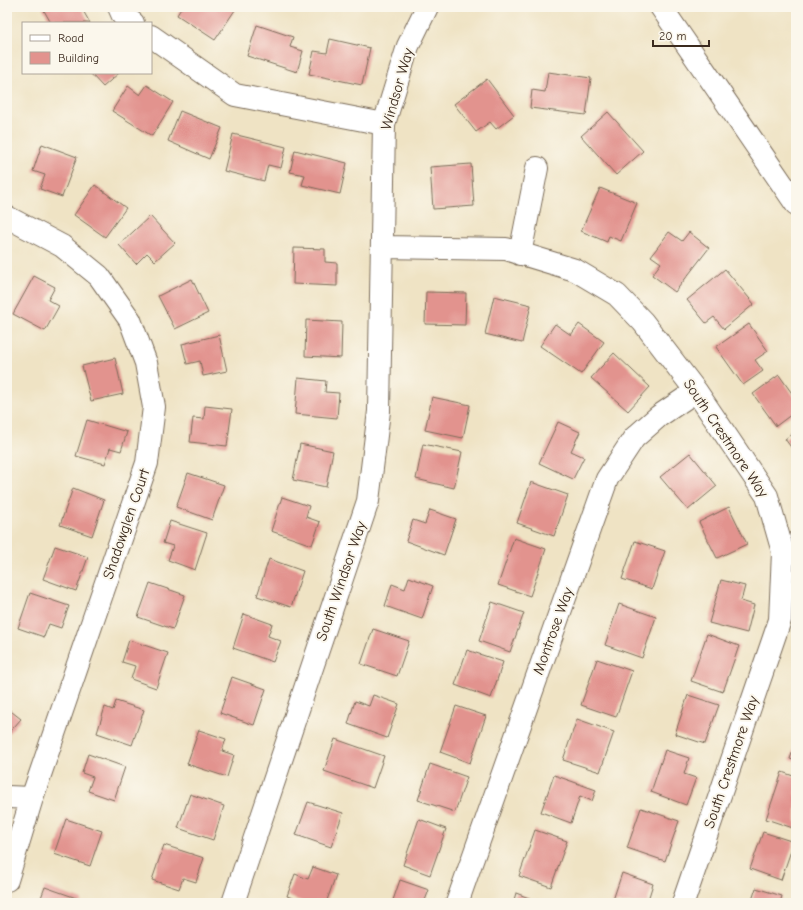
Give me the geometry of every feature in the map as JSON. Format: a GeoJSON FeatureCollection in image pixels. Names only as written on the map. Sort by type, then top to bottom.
{"type":"FeatureCollection","features":[{"type":"Feature","properties":{"kind":"street"},"geometry":{"type":"LineString","coordinates":[[119,7],[123,16],[132,22]]}},
{"type":"Feature","properties":{"kind":"street","name":"Windsor Way"},"geometry":{"type":"LineString","coordinates":[[382,247],[384,124],[408,46],[427,7]]}},
{"type":"Feature","properties":{"kind":"street"},"geometry":{"type":"LineString","coordinates":[[661,7],[796,204]]}},
{"type":"Feature","properties":{"kind":"street"},"geometry":{"type":"LineString","coordinates":[[152,37],[235,95],[384,124]]}},
{"type":"Feature","properties":{"kind":"street"},"geometry":{"type":"LineString","coordinates":[[520,254],[537,168]]}},
{"type":"Feature","properties":{"kind":"street","name":"Shadowglen Court"},"geometry":{"type":"LineString","coordinates":[[7,217],[62,246],[99,276],[130,320],[146,363],[154,407],[147,463],[32,798],[7,880]]}},
{"type":"Feature","properties":{"kind":"street","name":"South Crestmore Way"},"geometry":{"type":"LineString","coordinates":[[382,247],[506,249],[575,270],[617,295],[643,322],[696,391],[767,496],[783,552],[780,620],[683,903]]}},
{"type":"Feature","properties":{"kind":"street","name":"South Windsor Way"},"geometry":{"type":"LineString","coordinates":[[233,903],[368,501],[379,411],[382,247]]}},
{"type":"Feature","properties":{"kind":"street","name":"Montrose Way"},"geometry":{"type":"LineString","coordinates":[[456,903],[607,480],[634,438],[659,416],[696,391]]}},
{"type":"Feature","properties":{"kind":"street"},"geometry":{"type":"LineString","coordinates":[[7,797],[32,798]]}},
{"type":"Feature","properties":{"kind":"building"},"geometry":{"type":"Polygon","coordinates":[[[42,7],[81,7],[89,22],[50,22],[42,7]]]}},
{"type":"Feature","properties":{"kind":"building"},"geometry":{"type":"Polygon","coordinates":[[[182,7],[237,7],[215,40],[177,15],[182,7]]]}},
{"type":"Feature","properties":{"kind":"building"},"geometry":{"type":"Polygon","coordinates":[[[257,25],[293,37],[290,47],[303,51],[297,72],[247,56],[257,25]]]}},
{"type":"Feature","properties":{"kind":"building"},"geometry":{"type":"Polygon","coordinates":[[[330,39],[370,48],[362,85],[309,74],[314,51],[327,53],[330,39]]]}},
{"type":"Feature","properties":{"kind":"building"},"geometry":{"type":"Polygon","coordinates":[[[548,72],[591,78],[586,115],[530,108],[532,90],[545,92],[548,72]]]}},
{"type":"Feature","properties":{"kind":"building"},"geometry":{"type":"Polygon","coordinates":[[[91,74],[118,74],[103,87],[91,74]]]}},
{"type":"Feature","properties":{"kind":"building"},"geometry":{"type":"Polygon","coordinates":[[[487,79],[514,115],[496,129],[490,122],[476,132],[454,104],[487,79]]]}},
{"type":"Feature","properties":{"kind":"building"},"geometry":{"type":"Polygon","coordinates":[[[147,85],[173,102],[152,136],[112,111],[128,86],[140,95],[147,85]]]}},
{"type":"Feature","properties":{"kind":"building"},"geometry":{"type":"Polygon","coordinates":[[[180,111],[222,128],[209,159],[168,141],[180,111]]]}},
{"type":"Feature","properties":{"kind":"building"},"geometry":{"type":"Polygon","coordinates":[[[608,112],[643,151],[616,175],[581,136],[608,112]]]}},
{"type":"Feature","properties":{"kind":"building"},"geometry":{"type":"Polygon","coordinates":[[[233,134],[286,147],[281,168],[268,165],[264,181],[224,171],[233,134]]]}},
{"type":"Feature","properties":{"kind":"building"},"geometry":{"type":"Polygon","coordinates":[[[42,144],[77,157],[62,197],[40,189],[45,175],[33,171],[42,144]]]}},
{"type":"Feature","properties":{"kind":"building"},"geometry":{"type":"Polygon","coordinates":[[[295,150],[347,163],[340,194],[302,185],[305,175],[290,172],[295,150]]]}},
{"type":"Feature","properties":{"kind":"building"},"geometry":{"type":"Polygon","coordinates":[[[471,164],[474,206],[433,209],[430,167],[471,164]]]}},
{"type":"Feature","properties":{"kind":"building"},"geometry":{"type":"Polygon","coordinates":[[[95,185],[126,208],[105,237],[74,215],[95,185]]]}},
{"type":"Feature","properties":{"kind":"building"},"geometry":{"type":"Polygon","coordinates":[[[600,188],[637,203],[621,241],[609,236],[607,242],[581,231],[600,188]]]}},
{"type":"Feature","properties":{"kind":"building"},"geometry":{"type":"Polygon","coordinates":[[[150,216],[175,243],[155,261],[147,253],[136,264],[119,245],[150,216]]]}},
{"type":"Feature","properties":{"kind":"building"},"geometry":{"type":"Polygon","coordinates":[[[669,232],[682,241],[689,232],[709,248],[675,292],[652,275],[661,263],[651,256],[669,232]]]}},
{"type":"Feature","properties":{"kind":"building"},"geometry":{"type":"Polygon","coordinates":[[[294,248],[325,249],[325,262],[337,263],[337,286],[293,284],[294,248]]]}},
{"type":"Feature","properties":{"kind":"building"},"geometry":{"type":"Polygon","coordinates":[[[725,269],[754,304],[724,329],[714,317],[706,323],[687,300],[725,269]]]}},
{"type":"Feature","properties":{"kind":"building"},"geometry":{"type":"Polygon","coordinates":[[[34,276],[55,287],[48,300],[59,306],[45,331],[13,314],[34,276]]]}},
{"type":"Feature","properties":{"kind":"building"},"geometry":{"type":"Polygon","coordinates":[[[192,279],[208,313],[175,329],[158,296],[192,279]]]}},
{"type":"Feature","properties":{"kind":"building"},"geometry":{"type":"Polygon","coordinates":[[[426,292],[466,293],[465,325],[425,324],[426,292]]]}},
{"type":"Feature","properties":{"kind":"building"},"geometry":{"type":"Polygon","coordinates":[[[494,296],[531,305],[522,343],[485,334],[494,296]]]}},
{"type":"Feature","properties":{"kind":"building"},"geometry":{"type":"Polygon","coordinates":[[[306,320],[342,322],[341,358],[305,356],[306,320]]]}},
{"type":"Feature","properties":{"kind":"building"},"geometry":{"type":"Polygon","coordinates":[[[555,324],[571,335],[579,324],[604,342],[581,374],[540,346],[555,324]]]}},
{"type":"Feature","properties":{"kind":"building"},"geometry":{"type":"Polygon","coordinates":[[[749,324],[768,351],[755,360],[763,371],[743,385],[716,347],[749,324]]]}},
{"type":"Feature","properties":{"kind":"building"},"geometry":{"type":"Polygon","coordinates":[[[219,335],[227,371],[203,376],[200,361],[187,364],[182,344],[219,335]]]}},
{"type":"Feature","properties":{"kind":"building"},"geometry":{"type":"Polygon","coordinates":[[[614,353],[650,387],[628,411],[591,378],[614,353]]]}},
{"type":"Feature","properties":{"kind":"building"},"geometry":{"type":"Polygon","coordinates":[[[115,358],[123,394],[91,401],[82,366],[115,358]]]}},
{"type":"Feature","properties":{"kind":"building"},"geometry":{"type":"Polygon","coordinates":[[[779,375],[796,399],[796,411],[776,426],[753,394],[779,375]]]}},
{"type":"Feature","properties":{"kind":"building"},"geometry":{"type":"Polygon","coordinates":[[[298,378],[326,381],[325,392],[339,393],[337,418],[295,414],[298,378]]]}},
{"type":"Feature","properties":{"kind":"building"},"geometry":{"type":"Polygon","coordinates":[[[432,397],[470,405],[463,438],[425,430],[432,397]]]}},
{"type":"Feature","properties":{"kind":"building"},"geometry":{"type":"Polygon","coordinates":[[[205,406],[232,409],[227,446],[190,442],[193,418],[204,419],[205,406]]]}},
{"type":"Feature","properties":{"kind":"building"},"geometry":{"type":"Polygon","coordinates":[[[87,420],[127,432],[121,451],[110,448],[105,464],[76,456],[87,420]]]}},
{"type":"Feature","properties":{"kind":"building"},"geometry":{"type":"Polygon","coordinates":[[[558,422],[580,432],[571,451],[584,457],[573,479],[539,463],[558,422]]]}},
{"type":"Feature","properties":{"kind":"building"},"geometry":{"type":"Polygon","coordinates":[[[796,431],[796,454],[785,439],[796,431]]]}},
{"type":"Feature","properties":{"kind":"building"},"geometry":{"type":"Polygon","coordinates":[[[300,444],[333,451],[326,487],[293,480],[300,444]]]}},
{"type":"Feature","properties":{"kind":"building"},"geometry":{"type":"Polygon","coordinates":[[[423,444],[462,452],[454,488],[416,479],[423,444]]]}},
{"type":"Feature","properties":{"kind":"building"},"geometry":{"type":"Polygon","coordinates":[[[690,453],[717,486],[688,510],[660,477],[690,453]]]}},
{"type":"Feature","properties":{"kind":"building"},"geometry":{"type":"Polygon","coordinates":[[[188,473],[224,485],[212,520],[176,507],[188,473]]]}},
{"type":"Feature","properties":{"kind":"building"},"geometry":{"type":"Polygon","coordinates":[[[531,482],[568,495],[554,536],[517,523],[531,482]]]}},
{"type":"Feature","properties":{"kind":"building"},"geometry":{"type":"Polygon","coordinates":[[[73,488],[104,500],[92,536],[60,525],[73,488]]]}},
{"type":"Feature","properties":{"kind":"building"},"geometry":{"type":"Polygon","coordinates":[[[282,497],[309,506],[306,517],[320,522],[312,545],[271,531],[282,497]]]}},
{"type":"Feature","properties":{"kind":"building"},"geometry":{"type":"Polygon","coordinates":[[[729,507],[747,544],[717,558],[699,522],[729,507]]]}},
{"type":"Feature","properties":{"kind":"building"},"geometry":{"type":"Polygon","coordinates":[[[430,510],[456,519],[444,555],[406,541],[413,520],[425,524],[430,510]]]}},
{"type":"Feature","properties":{"kind":"building"},"geometry":{"type":"Polygon","coordinates":[[[170,521],[207,533],[195,570],[168,560],[173,546],[163,543],[170,521]]]}},
{"type":"Feature","properties":{"kind":"building"},"geometry":{"type":"Polygon","coordinates":[[[514,538],[546,549],[530,596],[498,585],[514,538]]]}},
{"type":"Feature","properties":{"kind":"building"},"geometry":{"type":"Polygon","coordinates":[[[635,541],[665,551],[652,589],[622,579],[635,541]]]}},
{"type":"Feature","properties":{"kind":"building"},"geometry":{"type":"Polygon","coordinates":[[[55,546],[88,557],[76,591],[43,579],[55,546]]]}},
{"type":"Feature","properties":{"kind":"building"},"geometry":{"type":"Polygon","coordinates":[[[269,559],[303,571],[291,607],[257,596],[269,559]]]}},
{"type":"Feature","properties":{"kind":"building"},"geometry":{"type":"Polygon","coordinates":[[[409,577],[433,586],[422,619],[385,606],[392,584],[405,589],[409,577]]]}},
{"type":"Feature","properties":{"kind":"building"},"geometry":{"type":"Polygon","coordinates":[[[721,580],[745,586],[741,601],[754,605],[747,633],[709,623],[721,580]]]}},
{"type":"Feature","properties":{"kind":"building"},"geometry":{"type":"Polygon","coordinates":[[[150,583],[185,595],[173,629],[138,617],[150,583]]]}},
{"type":"Feature","properties":{"kind":"building"},"geometry":{"type":"Polygon","coordinates":[[[30,593],[69,606],[61,628],[49,624],[44,637],[18,628],[30,593]]]}},
{"type":"Feature","properties":{"kind":"building"},"geometry":{"type":"Polygon","coordinates":[[[492,602],[524,613],[510,652],[479,641],[492,602]]]}},
{"type":"Feature","properties":{"kind":"building"},"geometry":{"type":"Polygon","coordinates":[[[619,604],[656,617],[642,658],[605,645],[619,604]]]}},
{"type":"Feature","properties":{"kind":"building"},"geometry":{"type":"Polygon","coordinates":[[[244,614],[272,624],[268,636],[281,641],[273,662],[233,648],[244,614]]]}},
{"type":"Feature","properties":{"kind":"building"},"geometry":{"type":"Polygon","coordinates":[[[373,629],[409,641],[397,676],[361,664],[373,629]]]}},
{"type":"Feature","properties":{"kind":"building"},"geometry":{"type":"Polygon","coordinates":[[[707,634],[739,646],[723,692],[691,681],[707,634]]]}},
{"type":"Feature","properties":{"kind":"building"},"geometry":{"type":"Polygon","coordinates":[[[129,640],[168,653],[156,688],[131,679],[135,666],[122,662],[129,640]]]}},
{"type":"Feature","properties":{"kind":"building"},"geometry":{"type":"Polygon","coordinates":[[[467,650],[503,662],[491,698],[455,685],[467,650]]]}},
{"type":"Feature","properties":{"kind":"building"},"geometry":{"type":"Polygon","coordinates":[[[597,659],[632,671],[616,717],[581,705],[597,659]]]}},
{"type":"Feature","properties":{"kind":"building"},"geometry":{"type":"Polygon","coordinates":[[[232,677],[266,689],[254,725],[220,713],[232,677]]]}},
{"type":"Feature","properties":{"kind":"building"},"geometry":{"type":"Polygon","coordinates":[[[373,695],[399,704],[387,738],[348,724],[355,701],[369,706],[373,695]]]}},
{"type":"Feature","properties":{"kind":"building"},"geometry":{"type":"Polygon","coordinates":[[[688,695],[719,705],[705,744],[675,734],[688,695]]]}},
{"type":"Feature","properties":{"kind":"building"},"geometry":{"type":"Polygon","coordinates":[[[116,701],[144,710],[132,745],[97,733],[105,707],[113,710],[116,701]]]}},
{"type":"Feature","properties":{"kind":"building"},"geometry":{"type":"Polygon","coordinates":[[[456,706],[486,716],[470,763],[440,752],[456,706]]]}},
{"type":"Feature","properties":{"kind":"building"},"geometry":{"type":"Polygon","coordinates":[[[7,708],[21,719],[7,735],[7,708]]]}},
{"type":"Feature","properties":{"kind":"building"},"geometry":{"type":"Polygon","coordinates":[[[577,719],[614,732],[600,772],[563,760],[577,719]]]}},
{"type":"Feature","properties":{"kind":"building"},"geometry":{"type":"Polygon","coordinates":[[[199,730],[226,739],[222,751],[234,755],[227,777],[187,764],[199,730]]]}},
{"type":"Feature","properties":{"kind":"building"},"geometry":{"type":"Polygon","coordinates":[[[335,739],[384,756],[373,788],[324,771],[335,739]]]}},
{"type":"Feature","properties":{"kind":"building"},"geometry":{"type":"Polygon","coordinates":[[[796,742],[796,761],[790,759],[796,742]]]}},
{"type":"Feature","properties":{"kind":"building"},"geometry":{"type":"Polygon","coordinates":[[[665,750],[689,758],[684,774],[696,778],[686,805],[651,792],[665,750]]]}},
{"type":"Feature","properties":{"kind":"building"},"geometry":{"type":"Polygon","coordinates":[[[88,754],[125,767],[114,800],[88,791],[93,777],[82,773],[88,754]]]}},
{"type":"Feature","properties":{"kind":"building"},"geometry":{"type":"Polygon","coordinates":[[[430,764],[467,777],[455,812],[418,800],[430,764]]]}},
{"type":"Feature","properties":{"kind":"building"},"geometry":{"type":"Polygon","coordinates":[[[782,772],[796,777],[796,829],[766,819],[782,772]]]}},
{"type":"Feature","properties":{"kind":"building"},"geometry":{"type":"Polygon","coordinates":[[[554,775],[596,790],[592,801],[580,796],[571,823],[541,812],[554,775]]]}},
{"type":"Feature","properties":{"kind":"building"},"geometry":{"type":"Polygon","coordinates":[[[190,794],[224,806],[213,840],[178,828],[190,794]]]}},
{"type":"Feature","properties":{"kind":"building"},"geometry":{"type":"Polygon","coordinates":[[[308,802],[343,813],[331,847],[296,835],[308,802]]]}},
{"type":"Feature","properties":{"kind":"building"},"geometry":{"type":"Polygon","coordinates":[[[641,808],[679,821],[665,861],[627,848],[641,808]]]}},
{"type":"Feature","properties":{"kind":"building"},"geometry":{"type":"Polygon","coordinates":[[[66,819],[102,831],[90,866],[54,854],[66,819]]]}},
{"type":"Feature","properties":{"kind":"building"},"geometry":{"type":"Polygon","coordinates":[[[419,819],[446,829],[430,875],[403,865],[419,819]]]}},
{"type":"Feature","properties":{"kind":"building"},"geometry":{"type":"Polygon","coordinates":[[[535,830],[567,841],[551,887],[519,876],[535,830]]]}},
{"type":"Feature","properties":{"kind":"building"},"geometry":{"type":"Polygon","coordinates":[[[763,832],[794,842],[781,880],[750,869],[763,832]]]}},
{"type":"Feature","properties":{"kind":"building"},"geometry":{"type":"Polygon","coordinates":[[[164,845],[204,858],[196,882],[183,878],[179,889],[152,880],[164,845]]]}},
{"type":"Feature","properties":{"kind":"building"},"geometry":{"type":"Polygon","coordinates":[[[313,867],[336,875],[326,903],[306,903],[287,896],[295,874],[308,879],[313,867]]]}},
{"type":"Feature","properties":{"kind":"building"},"geometry":{"type":"Polygon","coordinates":[[[622,873],[653,884],[647,903],[612,903],[622,873]]]}},
{"type":"Feature","properties":{"kind":"building"},"geometry":{"type":"Polygon","coordinates":[[[400,880],[429,890],[424,903],[392,903],[400,880]]]}},
{"type":"Feature","properties":{"kind":"building"},"geometry":{"type":"Polygon","coordinates":[[[45,887],[82,900],[81,903],[39,903],[45,887]]]}},
{"type":"Feature","properties":{"kind":"building"},"geometry":{"type":"Polygon","coordinates":[[[756,888],[782,896],[780,903],[751,903],[756,888]]]}},
{"type":"Feature","properties":{"kind":"building"},"geometry":{"type":"Polygon","coordinates":[[[516,893],[542,903],[513,903],[516,893]]]}}]}
